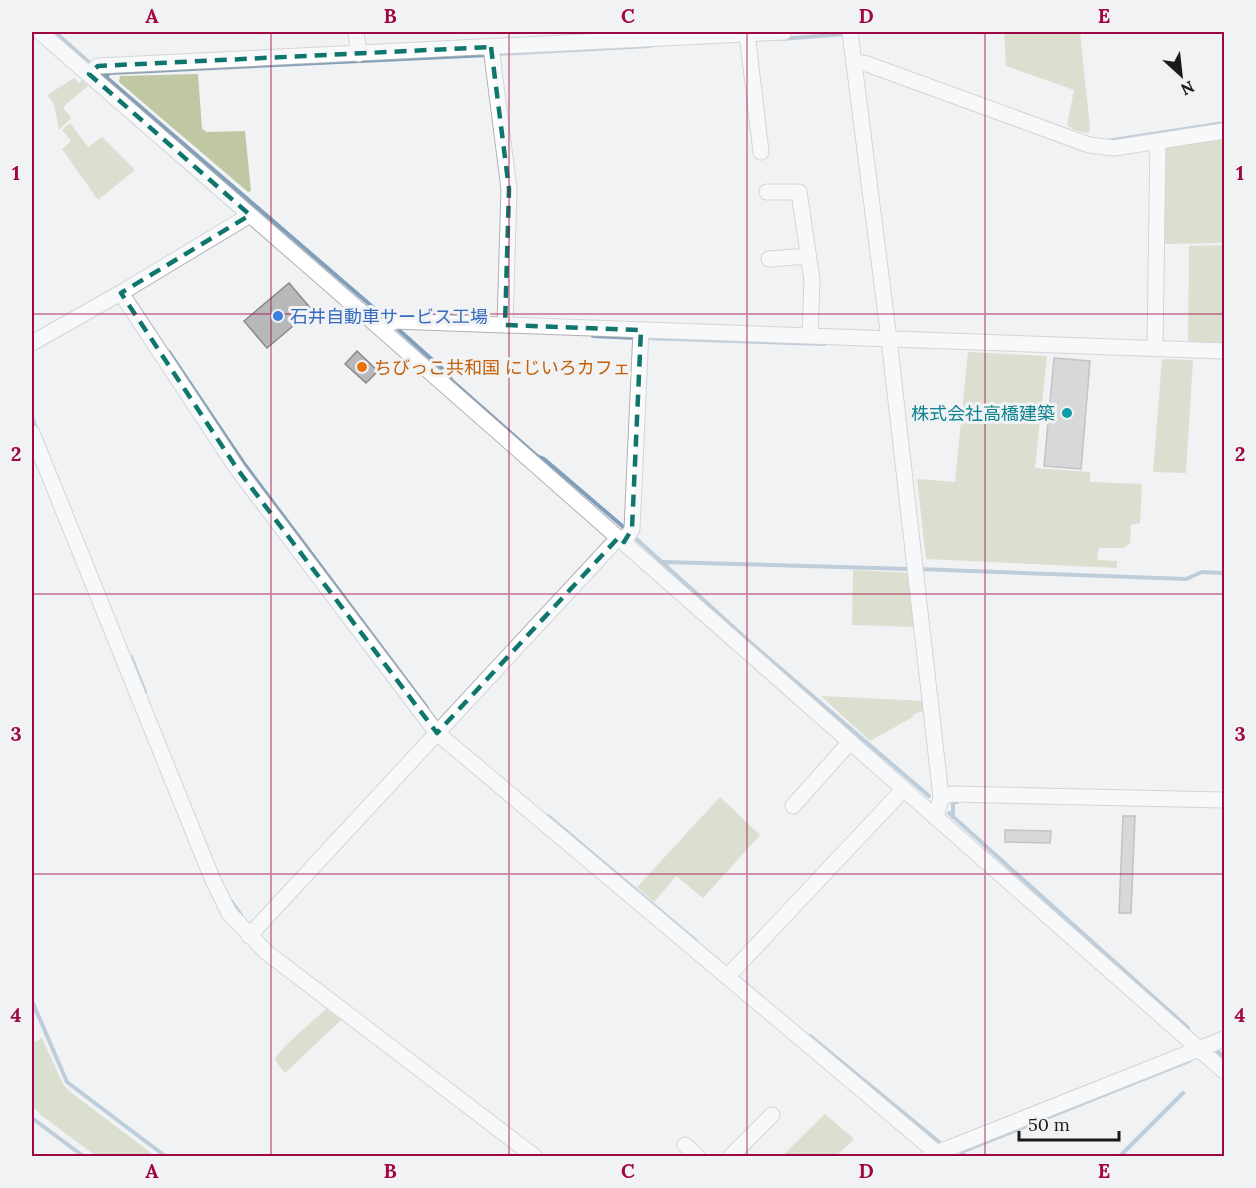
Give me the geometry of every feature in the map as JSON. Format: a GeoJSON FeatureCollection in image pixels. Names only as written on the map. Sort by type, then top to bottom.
{"type":"FeatureCollection","features":[{"type":"Feature","properties":{"kind":"street"},"geometry":{"type":"LineString","coordinates":[[40,32],[93,70],[250,215],[1224,1071]]}},
{"type":"Feature","properties":{"kind":"street"},"geometry":{"type":"LineString","coordinates":[[356,32],[359,54]]}},
{"type":"Feature","properties":{"kind":"street"},"geometry":{"type":"LineString","coordinates":[[93,70],[359,54],[491,53],[784,32]]}},
{"type":"Feature","properties":{"kind":"street"},"geometry":{"type":"LineString","coordinates":[[850,32],[946,796],[936,818]]}},
{"type":"Feature","properties":{"kind":"street"},"geometry":{"type":"LineString","coordinates":[[747,33],[761,152]]}},
{"type":"Feature","properties":{"kind":"street"},"geometry":{"type":"LineString","coordinates":[[491,53],[509,189],[505,325]]}},
{"type":"Feature","properties":{"kind":"street"},"geometry":{"type":"LineString","coordinates":[[854,62],[867,64],[1089,145],[1114,148],[1224,131]]}},
{"type":"Feature","properties":{"kind":"street"},"geometry":{"type":"LineString","coordinates":[[1155,348],[1158,141]]}},
{"type":"Feature","properties":{"kind":"street"},"geometry":{"type":"LineString","coordinates":[[767,192],[799,192],[812,280],[810,336]]}},
{"type":"Feature","properties":{"kind":"street"},"geometry":{"type":"LineString","coordinates":[[32,343],[125,291],[250,215]]}},
{"type":"Feature","properties":{"kind":"street"},"geometry":{"type":"LineString","coordinates":[[769,259],[809,256]]}},
{"type":"Feature","properties":{"kind":"street"},"geometry":{"type":"LineString","coordinates":[[125,291],[238,470],[437,733],[731,973],[942,1154],[1224,1039]]}},
{"type":"Feature","properties":{"kind":"street"},"geometry":{"type":"LineString","coordinates":[[381,329],[395,321],[1224,351]]}},
{"type":"Feature","properties":{"kind":"street"},"geometry":{"type":"LineString","coordinates":[[253,933],[437,733],[632,529],[641,330]]}},
{"type":"Feature","properties":{"kind":"street"},"geometry":{"type":"LineString","coordinates":[[32,433],[212,878],[229,913],[253,933],[266,952],[534,1156]]}},
{"type":"Feature","properties":{"kind":"street"},"geometry":{"type":"LineString","coordinates":[[793,806],[850,742]]}},
{"type":"Feature","properties":{"kind":"street"},"geometry":{"type":"LineString","coordinates":[[731,973],[903,790]]}},
{"type":"Feature","properties":{"kind":"street"},"geometry":{"type":"LineString","coordinates":[[946,796],[1224,800]]}},
{"type":"Feature","properties":{"kind":"street"},"geometry":{"type":"LineString","coordinates":[[731,1156],[772,1115]]}},
{"type":"Feature","properties":{"kind":"street"},"geometry":{"type":"LineString","coordinates":[[685,1145],[697,1156]]}},
{"type":"Feature","properties":{"kind":"highlighted area"},"geometry":{"type":"Polygon","coordinates":[[[491,47],[509,189],[505,325],[641,330],[632,529],[624,542],[619,537],[437,733],[238,470],[121,293],[250,215],[89,74],[98,66],[491,47]]]}},
{"type":"Feature","properties":{"kind":"green space"},"geometry":{"type":"Polygon","coordinates":[[[1004,32],[1080,32],[1090,129],[1088,133],[1074,130],[1067,125],[1074,90],[1006,66],[1004,32]]]}},
{"type":"Feature","properties":{"kind":"green space"},"geometry":{"type":"Polygon","coordinates":[[[198,74],[202,129],[207,132],[245,131],[251,191],[248,192],[119,82],[120,76],[198,74]]]}},
{"type":"Feature","properties":{"kind":"green space"},"geometry":{"type":"Polygon","coordinates":[[[74,78],[79,83],[82,80],[88,86],[63,107],[71,118],[59,130],[54,104],[47,95],[74,78]]]}},
{"type":"Feature","properties":{"kind":"green space"},"geometry":{"type":"Polygon","coordinates":[[[70,123],[88,147],[102,137],[135,170],[98,200],[62,149],[71,141],[62,130],[70,123]]]}},
{"type":"Feature","properties":{"kind":"green space"},"geometry":{"type":"Polygon","coordinates":[[[1224,137],[1224,243],[1160,244],[1161,145],[1224,137]]]}},
{"type":"Feature","properties":{"kind":"green space"},"geometry":{"type":"Polygon","coordinates":[[[1224,245],[1224,346],[1188,344],[1189,246],[1224,245]]]}},
{"type":"Feature","properties":{"kind":"green space"},"geometry":{"type":"Polygon","coordinates":[[[968,352],[1047,356],[1035,468],[1090,472],[1090,482],[1142,484],[1140,523],[1131,525],[1130,544],[1123,548],[1099,548],[1098,560],[1117,561],[1117,568],[926,559],[917,479],[955,482],[968,352]]]}},
{"type":"Feature","properties":{"kind":"green space"},"geometry":{"type":"Polygon","coordinates":[[[1162,359],[1193,360],[1186,473],[1153,472],[1162,359]]]}},
{"type":"Feature","properties":{"kind":"green space"},"geometry":{"type":"Polygon","coordinates":[[[853,570],[912,573],[917,627],[852,625],[853,570]]]}},
{"type":"Feature","properties":{"kind":"green space"},"geometry":{"type":"Polygon","coordinates":[[[821,696],[926,701],[927,709],[870,741],[821,696]]]}},
{"type":"Feature","properties":{"kind":"green space"},"geometry":{"type":"Polygon","coordinates":[[[720,797],[760,835],[703,898],[676,876],[654,902],[637,887],[720,797]]]}},
{"type":"Feature","properties":{"kind":"green space"},"geometry":{"type":"Polygon","coordinates":[[[326,1009],[341,1020],[285,1073],[276,1061],[276,1057],[326,1009]]]}},
{"type":"Feature","properties":{"kind":"green space"},"geometry":{"type":"Polygon","coordinates":[[[42,1038],[63,1084],[69,1091],[155,1156],[96,1156],[41,1115],[32,1105],[32,1043],[42,1038]]]}},
{"type":"Feature","properties":{"kind":"green space"},"geometry":{"type":"Polygon","coordinates":[[[825,1114],[854,1139],[836,1156],[782,1156],[825,1114]]]}},
{"type":"Feature","properties":{"kind":"building","name":"石井自動車サービス工場"},"geometry":{"type":"Polygon","coordinates":[[[289,283],[312,310],[267,348],[244,321],[289,283]]]}},
{"type":"Feature","properties":{"kind":"building","name":"ちびっこ共和国 にじいろカフェ"},"geometry":{"type":"Polygon","coordinates":[[[357,351],[378,371],[366,383],[345,364],[357,351]]]}},
{"type":"Feature","properties":{"kind":"building","name":"株式会社高橋建築"},"geometry":{"type":"Polygon","coordinates":[[[1054,358],[1090,361],[1081,469],[1044,466],[1054,358]]]}},
{"type":"Feature","properties":{"kind":"building"},"geometry":{"type":"Polygon","coordinates":[[[1123,816],[1135,816],[1131,913],[1119,913],[1123,816]]]}},
{"type":"Feature","properties":{"kind":"building"},"geometry":{"type":"Polygon","coordinates":[[[1005,830],[1051,831],[1050,843],[1005,842],[1005,830]]]}},
{"type":"Feature","properties":{"kind":"waterway"},"geometry":{"type":"LineString","coordinates":[[55,32],[92,65]]}},
{"type":"Feature","properties":{"kind":"waterway"},"geometry":{"type":"LineString","coordinates":[[781,39],[845,34]]}},
{"type":"Feature","properties":{"kind":"waterway"},"geometry":{"type":"LineString","coordinates":[[496,54],[650,46]]}},
{"type":"Feature","properties":{"kind":"waterway"},"geometry":{"type":"LineString","coordinates":[[106,77],[109,73],[488,55]]}},
{"type":"Feature","properties":{"kind":"waterway"},"geometry":{"type":"LineString","coordinates":[[100,72],[382,315]]}},
{"type":"Feature","properties":{"kind":"waterway"},"geometry":{"type":"LineString","coordinates":[[1107,141],[1224,123]]}},
{"type":"Feature","properties":{"kind":"waterway"},"geometry":{"type":"LineString","coordinates":[[399,330],[448,374],[451,380],[537,456],[544,459],[627,530]]}},
{"type":"Feature","properties":{"kind":"waterway"},"geometry":{"type":"LineString","coordinates":[[593,336],[637,338]]}},
{"type":"Feature","properties":{"kind":"waterway"},"geometry":{"type":"LineString","coordinates":[[644,338],[825,344]]}},
{"type":"Feature","properties":{"kind":"waterway"},"geometry":{"type":"LineString","coordinates":[[169,352],[245,465],[427,708]]}},
{"type":"Feature","properties":{"kind":"waterway"},"geometry":{"type":"LineString","coordinates":[[32,417],[36,429]]}},
{"type":"Feature","properties":{"kind":"waterway"},"geometry":{"type":"LineString","coordinates":[[632,535],[753,645],[929,796]]}},
{"type":"Feature","properties":{"kind":"waterway"},"geometry":{"type":"LineString","coordinates":[[663,562],[910,569]]}},
{"type":"Feature","properties":{"kind":"waterway"},"geometry":{"type":"LineString","coordinates":[[918,569],[1186,579],[1202,572],[1224,573]]}},
{"type":"Feature","properties":{"kind":"waterway"},"geometry":{"type":"LineString","coordinates":[[131,657],[145,692]]}},
{"type":"Feature","properties":{"kind":"waterway"},"geometry":{"type":"LineString","coordinates":[[953,817],[953,802],[957,802]]}},
{"type":"Feature","properties":{"kind":"waterway"},"geometry":{"type":"LineString","coordinates":[[949,813],[1188,1028]]}},
{"type":"Feature","properties":{"kind":"waterway"},"geometry":{"type":"LineString","coordinates":[[548,816],[696,941]]}},
{"type":"Feature","properties":{"kind":"waterway"},"geometry":{"type":"LineString","coordinates":[[231,901],[241,915]]}},
{"type":"Feature","properties":{"kind":"waterway"},"geometry":{"type":"LineString","coordinates":[[32,1001],[67,1082],[165,1156]]}},
{"type":"Feature","properties":{"kind":"waterway"},"geometry":{"type":"LineString","coordinates":[[810,1036],[939,1142]]}},
{"type":"Feature","properties":{"kind":"waterway"},"geometry":{"type":"LineString","coordinates":[[1218,1052],[1224,1058]]}},
{"type":"Feature","properties":{"kind":"waterway"},"geometry":{"type":"LineString","coordinates":[[964,1151],[1189,1061]]}},
{"type":"Feature","properties":{"kind":"waterway"},"geometry":{"type":"LineString","coordinates":[[1120,1156],[1183,1093]]}},
{"type":"Feature","properties":{"kind":"waterway"},"geometry":{"type":"LineString","coordinates":[[32,1118],[83,1156]]}},
{"type":"Feature","properties":{"kind":"place","name":"石井自動車サービス工場"},"geometry":{"type":"Point","coordinates":[278,316]}},
{"type":"Feature","properties":{"kind":"place","name":"ちびっこ共和国 にじいろカフェ"},"geometry":{"type":"Point","coordinates":[362,367]}},
{"type":"Feature","properties":{"kind":"place","name":"株式会社高橋建築"},"geometry":{"type":"Point","coordinates":[1067,413]}}]}
